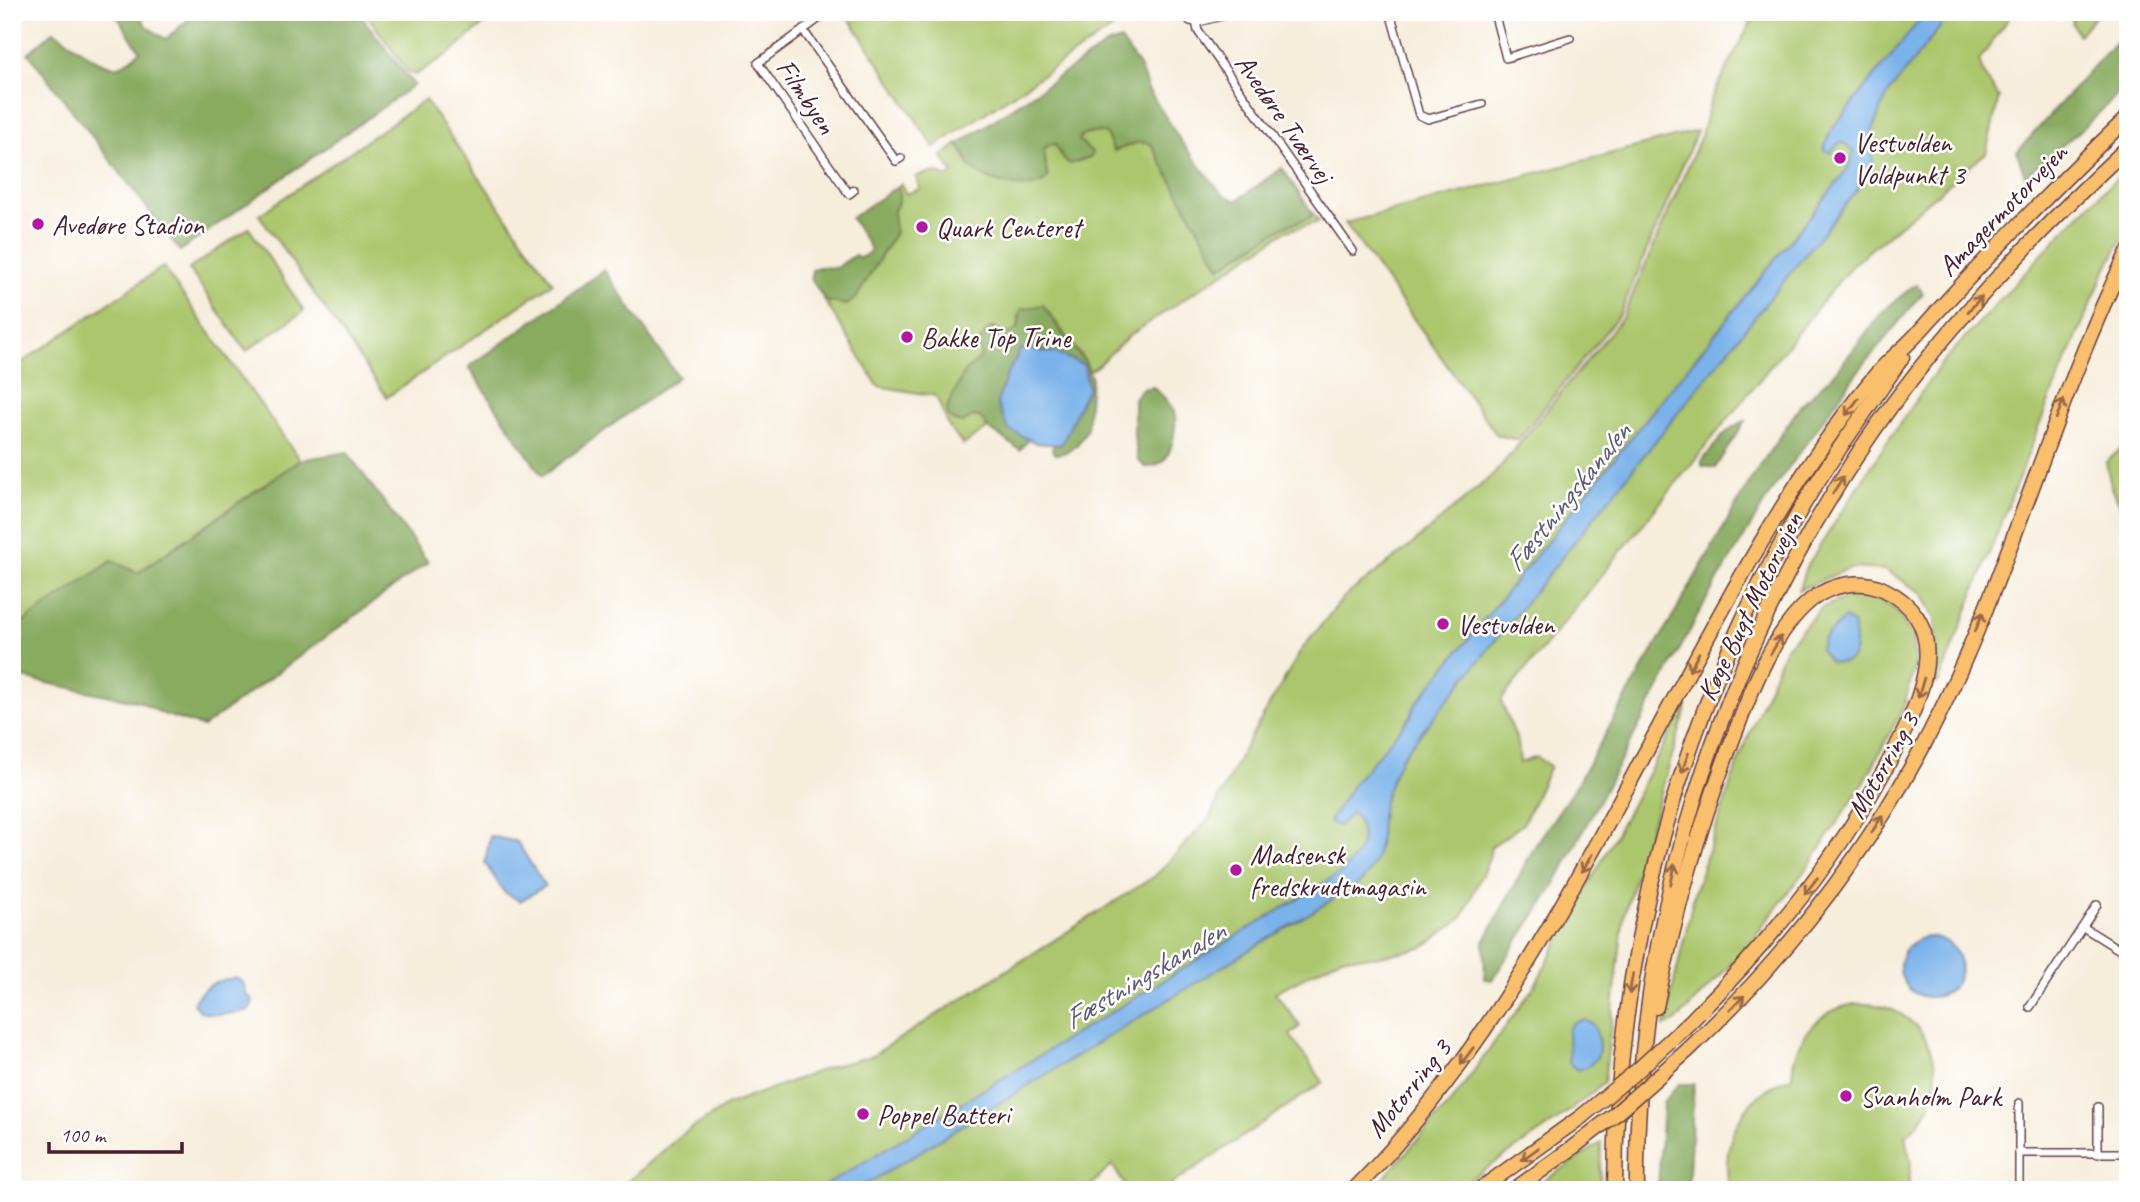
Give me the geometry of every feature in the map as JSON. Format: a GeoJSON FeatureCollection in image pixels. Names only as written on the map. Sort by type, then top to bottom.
{"type":"FeatureCollection","features":[{"type":"Feature","properties":{"kind":"highway","name":"Amagermotorvejen"},"geometry":{"type":"LineString","coordinates":[[1914,338],[2018,224],[2128,117]]}},
{"type":"Feature","properties":{"kind":"highway","name":"Køge Bugt Motorvejen"},"geometry":{"type":"LineString","coordinates":[[1637,1190],[1646,1011],[1658,940],[1675,862],[1692,806],[1716,734],[1748,655],[1796,557],[1864,445],[1938,346],[2017,257],[2128,147]]}},
{"type":"Feature","properties":{"kind":"highway","name":"Motorring 3"},"geometry":{"type":"LineString","coordinates":[[1514,1190],[1613,1116],[1688,1050],[1756,982],[1803,929],[1873,831],[1919,754],[1976,632],[2083,349],[2128,252]]}},
{"type":"Feature","properties":{"kind":"highway","name":"Motorring 3"},"geometry":{"type":"LineString","coordinates":[[1354,1190],[1471,1051],[1512,990],[1593,853],[1701,648],[1791,494],[1877,373],[1914,338]]}},
{"type":"Feature","properties":{"kind":"highway","name":"Køge Bugt Motorvejen"},"geometry":{"type":"LineString","coordinates":[[1615,1190],[1622,1052],[1639,936],[1661,845],[1696,733],[1730,648],[1763,578],[1802,506],[1914,338]]}},
{"type":"Feature","properties":{"kind":"highway"},"geometry":{"type":"LineString","coordinates":[[1479,1190],[1581,1117],[1690,1022],[1777,929],[1823,869],[1853,826],[1882,776],[1916,707],[1923,685],[1927,650],[1923,633],[1908,606],[1896,596],[1881,588],[1864,584],[1843,584],[1811,600],[1797,613],[1782,635],[1763,669],[1719,774],[1701,826],[1671,930],[1655,1010],[1644,1038]]}},
{"type":"Feature","properties":{"kind":"street","name":"Filmbyen"},"geometry":{"type":"LineString","coordinates":[[828,12],[758,63],[849,194],[854,190]]}},
{"type":"Feature","properties":{"kind":"street","name":"Avedøre Tværvej"},"geometry":{"type":"LineString","coordinates":[[1183,12],[1190,21],[1196,22],[1198,31],[1259,120],[1353,251]]}},
{"type":"Feature","properties":{"kind":"street"},"geometry":{"type":"LineString","coordinates":[[1196,22],[1234,12]]}},
{"type":"Feature","properties":{"kind":"street"},"geometry":{"type":"LineString","coordinates":[[1390,12],[1419,115],[1428,119],[1482,104]]}},
{"type":"Feature","properties":{"kind":"street"},"geometry":{"type":"LineString","coordinates":[[1494,12],[1506,58],[1570,38]]}},
{"type":"Feature","properties":{"kind":"street","name":"Filmbyen"},"geometry":{"type":"LineString","coordinates":[[803,30],[895,161],[901,158]]}},
{"type":"Feature","properties":{"kind":"street"},"geometry":{"type":"LineString","coordinates":[[2030,1006],[2097,905]]}},
{"type":"Feature","properties":{"kind":"street"},"geometry":{"type":"LineString","coordinates":[[2083,927],[2125,951],[2128,998]]}},
{"type":"Feature","properties":{"kind":"street"},"geometry":{"type":"LineString","coordinates":[[2019,1103],[2019,1190]]}},
{"type":"Feature","properties":{"kind":"street"},"geometry":{"type":"LineString","coordinates":[[2098,1107],[2098,1154]]}},
{"type":"Feature","properties":{"kind":"street"},"geometry":{"type":"LineString","coordinates":[[2019,1153],[2128,1153]]}},
{"type":"Feature","properties":{"kind":"green space"},"geometry":{"type":"Polygon","coordinates":[[[114,12],[138,12],[146,26],[166,39],[197,12],[269,12],[277,16],[282,12],[358,12],[414,85],[180,251],[28,53],[54,31],[97,60],[115,66],[122,65],[140,51],[114,12]]]}},
{"type":"Feature","properties":{"kind":"green space"},"geometry":{"type":"Polygon","coordinates":[[[365,12],[488,12],[484,24],[451,52],[415,75],[408,72],[365,12]]]}},
{"type":"Feature","properties":{"kind":"green space"},"geometry":{"type":"Polygon","coordinates":[[[845,12],[1122,14],[1110,23],[1113,28],[934,147],[845,12]]]}},
{"type":"Feature","properties":{"kind":"green space","name":"Vestvolden"},"geometry":{"type":"Polygon","coordinates":[[[1756,12],[2013,12],[1979,61],[1984,75],[1999,97],[1986,153],[1852,265],[1501,700],[1518,743],[1520,763],[1536,757],[1550,766],[1523,824],[1491,847],[1489,859],[1462,918],[1422,948],[1375,957],[1342,957],[1275,992],[1300,1026],[1290,1035],[1323,1082],[1163,1190],[1128,1190],[1112,1165],[1086,1190],[618,1190],[680,1136],[728,1105],[832,1066],[872,1056],[1155,876],[1208,820],[1246,745],[1302,649],[1343,598],[1409,547],[1496,472],[1623,317],[1701,136],[1711,99],[1756,12]]]}},
{"type":"Feature","properties":{"kind":"green space"},"geometry":{"type":"Polygon","coordinates":[[[2075,12],[2100,12],[2078,35],[2072,22],[2075,12]]]}},
{"type":"Feature","properties":{"kind":"green space"},"geometry":{"type":"Polygon","coordinates":[[[2128,28],[2128,85],[2082,129],[2025,176],[2017,152],[2128,28]]]}},
{"type":"Feature","properties":{"kind":"green space"},"geometry":{"type":"Polygon","coordinates":[[[1121,40],[1140,68],[1148,89],[1180,140],[1222,194],[1236,201],[1282,168],[1313,214],[1283,227],[1220,267],[1151,144],[1139,142],[1114,151],[1106,134],[1098,132],[1082,135],[1079,140],[1093,153],[1091,157],[1070,164],[1064,160],[1055,144],[1048,145],[1043,151],[1048,178],[1032,186],[999,182],[970,166],[957,145],[1106,45],[1121,40]]]}},
{"type":"Feature","properties":{"kind":"green space"},"geometry":{"type":"Polygon","coordinates":[[[425,100],[553,283],[387,397],[259,215],[425,100]]]}},
{"type":"Feature","properties":{"kind":"green space"},"geometry":{"type":"Polygon","coordinates":[[[1697,131],[1620,314],[1518,440],[1497,435],[1345,223],[1697,131]]]}},
{"type":"Feature","properties":{"kind":"green space"},"geometry":{"type":"Polygon","coordinates":[[[1098,132],[1106,134],[1114,151],[1139,142],[1152,144],[1220,267],[1283,227],[1313,214],[1319,222],[1286,231],[1129,336],[1095,368],[1088,371],[1086,363],[1043,305],[1019,315],[1018,328],[1011,334],[994,327],[979,361],[965,371],[963,423],[974,416],[980,417],[988,428],[963,445],[950,429],[936,396],[878,386],[825,301],[847,305],[895,232],[893,213],[899,200],[898,186],[901,184],[906,194],[920,189],[916,177],[932,172],[947,177],[953,173],[942,156],[957,145],[963,149],[970,167],[1046,163],[1043,151],[1048,145],[1055,144],[1064,160],[1092,153],[1079,140],[1082,135],[1098,132]]]}},
{"type":"Feature","properties":{"kind":"green space"},"geometry":{"type":"Polygon","coordinates":[[[2128,167],[2128,229],[2105,271],[2048,403],[1939,682],[1933,686],[1937,663],[1935,619],[1922,593],[1885,570],[1850,568],[1799,590],[1805,569],[1941,364],[2069,225],[2128,167]]]}},
{"type":"Feature","properties":{"kind":"green space"},"geometry":{"type":"Polygon","coordinates":[[[898,186],[899,200],[893,213],[895,232],[857,297],[847,305],[825,301],[811,278],[812,270],[818,267],[836,268],[855,255],[860,258],[868,254],[871,249],[851,218],[898,186]]]}},
{"type":"Feature","properties":{"kind":"green space"},"geometry":{"type":"Polygon","coordinates":[[[249,228],[304,311],[246,351],[189,269],[249,228]]]}},
{"type":"Feature","properties":{"kind":"green space"},"geometry":{"type":"Polygon","coordinates":[[[163,267],[300,460],[137,573],[12,630],[12,369],[163,267]]]}},
{"type":"Feature","properties":{"kind":"green space"},"geometry":{"type":"Polygon","coordinates":[[[604,270],[678,377],[542,476],[469,367],[604,270]]]}},
{"type":"Feature","properties":{"kind":"green space"},"geometry":{"type":"Polygon","coordinates":[[[1916,284],[1923,293],[1859,370],[1771,492],[1706,600],[1551,891],[1492,980],[1485,979],[1484,942],[1535,846],[1574,789],[1753,476],[1801,405],[1836,372],[1882,312],[1916,284]]]}},
{"type":"Feature","properties":{"kind":"green space"},"geometry":{"type":"Polygon","coordinates":[[[1043,305],[1086,363],[1091,378],[1087,429],[1077,445],[1067,452],[1056,454],[1052,450],[1054,444],[1061,445],[1088,388],[1021,349],[1007,375],[997,404],[1008,429],[1029,439],[1020,450],[988,428],[980,417],[974,416],[963,423],[954,421],[948,416],[947,407],[965,371],[979,360],[981,353],[978,343],[988,330],[994,327],[1004,333],[1011,333],[1018,328],[1021,309],[1043,305]]]}},
{"type":"Feature","properties":{"kind":"green space"},"geometry":{"type":"Polygon","coordinates":[[[1153,387],[1172,408],[1175,429],[1165,459],[1161,463],[1145,467],[1138,460],[1134,436],[1134,398],[1142,389],[1153,387]]]}},
{"type":"Feature","properties":{"kind":"green space"},"geometry":{"type":"Polygon","coordinates":[[[1745,421],[1715,468],[1702,466],[1702,461],[1721,438],[1745,421]]]}},
{"type":"Feature","properties":{"kind":"green space"},"geometry":{"type":"Polygon","coordinates":[[[2128,443],[2128,521],[2111,486],[2106,462],[2128,443]]]}},
{"type":"Feature","properties":{"kind":"green space"},"geometry":{"type":"Polygon","coordinates":[[[347,452],[428,562],[203,727],[163,714],[141,702],[12,676],[12,630],[112,561],[138,573],[300,460],[347,452]]]}},
{"type":"Feature","properties":{"kind":"green space"},"geometry":{"type":"Polygon","coordinates":[[[1847,597],[1874,598],[1895,609],[1912,637],[1915,666],[1904,706],[1865,781],[1812,861],[1742,953],[1675,1022],[1664,1026],[1695,891],[1739,759],[1785,648],[1821,608],[1847,597]]]}},
{"type":"Feature","properties":{"kind":"green space"},"geometry":{"type":"Polygon","coordinates":[[[1687,706],[1624,915],[1604,1083],[1558,1120],[1455,1190],[1373,1190],[1453,1100],[1534,987],[1684,707],[1687,706]]]}},
{"type":"Feature","properties":{"kind":"green space","name":"Svanholm Park"},"geometry":{"type":"Polygon","coordinates":[[[1855,1004],[1881,1006],[1903,1016],[1920,1031],[1931,1050],[1935,1072],[1933,1094],[1924,1116],[1906,1135],[1911,1164],[1908,1190],[1730,1190],[1728,1154],[1738,1121],[1760,1095],[1792,1077],[1797,1051],[1810,1029],[1819,1020],[1842,1007],[1855,1004]]]}},
{"type":"Feature","properties":{"kind":"green space"},"geometry":{"type":"Polygon","coordinates":[[[1679,1084],[1694,1084],[1688,1190],[1658,1190],[1663,1103],[1679,1084]]]}},
{"type":"Feature","properties":{"kind":"green space"},"geometry":{"type":"Polygon","coordinates":[[[1601,1143],[1600,1190],[1530,1190],[1601,1143]]]}},
{"type":"Feature","properties":{"kind":"water"},"geometry":{"type":"Polygon","coordinates":[[[1926,12],[1952,12],[1890,91],[1881,108],[1872,133],[1873,161],[1865,180],[1401,758],[1383,805],[1377,853],[1369,872],[1361,882],[857,1190],[818,1190],[1342,872],[1355,857],[1360,846],[1360,827],[1352,812],[1339,826],[1329,822],[1351,787],[1411,716],[1415,705],[1837,183],[1848,168],[1854,153],[1840,142],[1830,153],[1823,149],[1832,129],[1926,12]]]}},
{"type":"Feature","properties":{"kind":"water"},"geometry":{"type":"Polygon","coordinates":[[[1021,349],[1057,353],[1084,365],[1088,388],[1061,445],[1036,443],[1008,429],[997,403],[1007,375],[1021,349]]]}},
{"type":"Feature","properties":{"kind":"water"},"geometry":{"type":"Polygon","coordinates":[[[1845,618],[1853,624],[1854,653],[1847,661],[1830,662],[1820,649],[1823,639],[1845,618]]]}},
{"type":"Feature","properties":{"kind":"water"},"geometry":{"type":"Polygon","coordinates":[[[490,836],[517,842],[545,886],[520,901],[504,892],[485,863],[490,836]]]}},
{"type":"Feature","properties":{"kind":"water"},"geometry":{"type":"Polygon","coordinates":[[[1924,937],[1936,937],[1955,950],[1960,967],[1958,979],[1947,992],[1936,997],[1924,997],[1905,984],[1900,973],[1900,961],[1913,942],[1924,937]]]}},
{"type":"Feature","properties":{"kind":"water"},"geometry":{"type":"Polygon","coordinates":[[[237,978],[244,984],[246,994],[253,1000],[250,1010],[211,1014],[197,1009],[193,1003],[201,992],[212,984],[237,978]]]}},
{"type":"Feature","properties":{"kind":"water"},"geometry":{"type":"Polygon","coordinates":[[[1585,1020],[1594,1025],[1599,1047],[1596,1059],[1577,1070],[1569,1063],[1568,1030],[1573,1023],[1585,1020]]]}},
{"type":"Feature","properties":{"kind":"place","name":"Vestvolden Voldpunkt 3"},"geometry":{"type":"Point","coordinates":[1840,158]}},
{"type":"Feature","properties":{"kind":"place","name":"Avedøre Stadion"},"geometry":{"type":"Point","coordinates":[38,224]}},
{"type":"Feature","properties":{"kind":"place","name":"Quark Centeret"},"geometry":{"type":"Point","coordinates":[922,227]}},
{"type":"Feature","properties":{"kind":"place","name":"Bakke Top Trine"},"geometry":{"type":"Point","coordinates":[907,337]}},
{"type":"Feature","properties":{"kind":"place","name":"Vestvolden"},"geometry":{"type":"Point","coordinates":[1443,624]}},
{"type":"Feature","properties":{"kind":"place","name":"Madsensk fredskrudtmagasin"},"geometry":{"type":"Point","coordinates":[1236,870]}},
{"type":"Feature","properties":{"kind":"place","name":"Svanholm Park"},"geometry":{"type":"Point","coordinates":[1846,1096]}},
{"type":"Feature","properties":{"kind":"place","name":"Poppel Batteri"},"geometry":{"type":"Point","coordinates":[863,1114]}},
{"type":"Feature","properties":{"kind":"water label","name":"Fæstningskanalen"},"geometry":{"type":"Point","coordinates":[1567,497]}},
{"type":"Feature","properties":{"kind":"water label","name":"Fæstningskanalen"},"geometry":{"type":"Point","coordinates":[1144,975]}}]}
